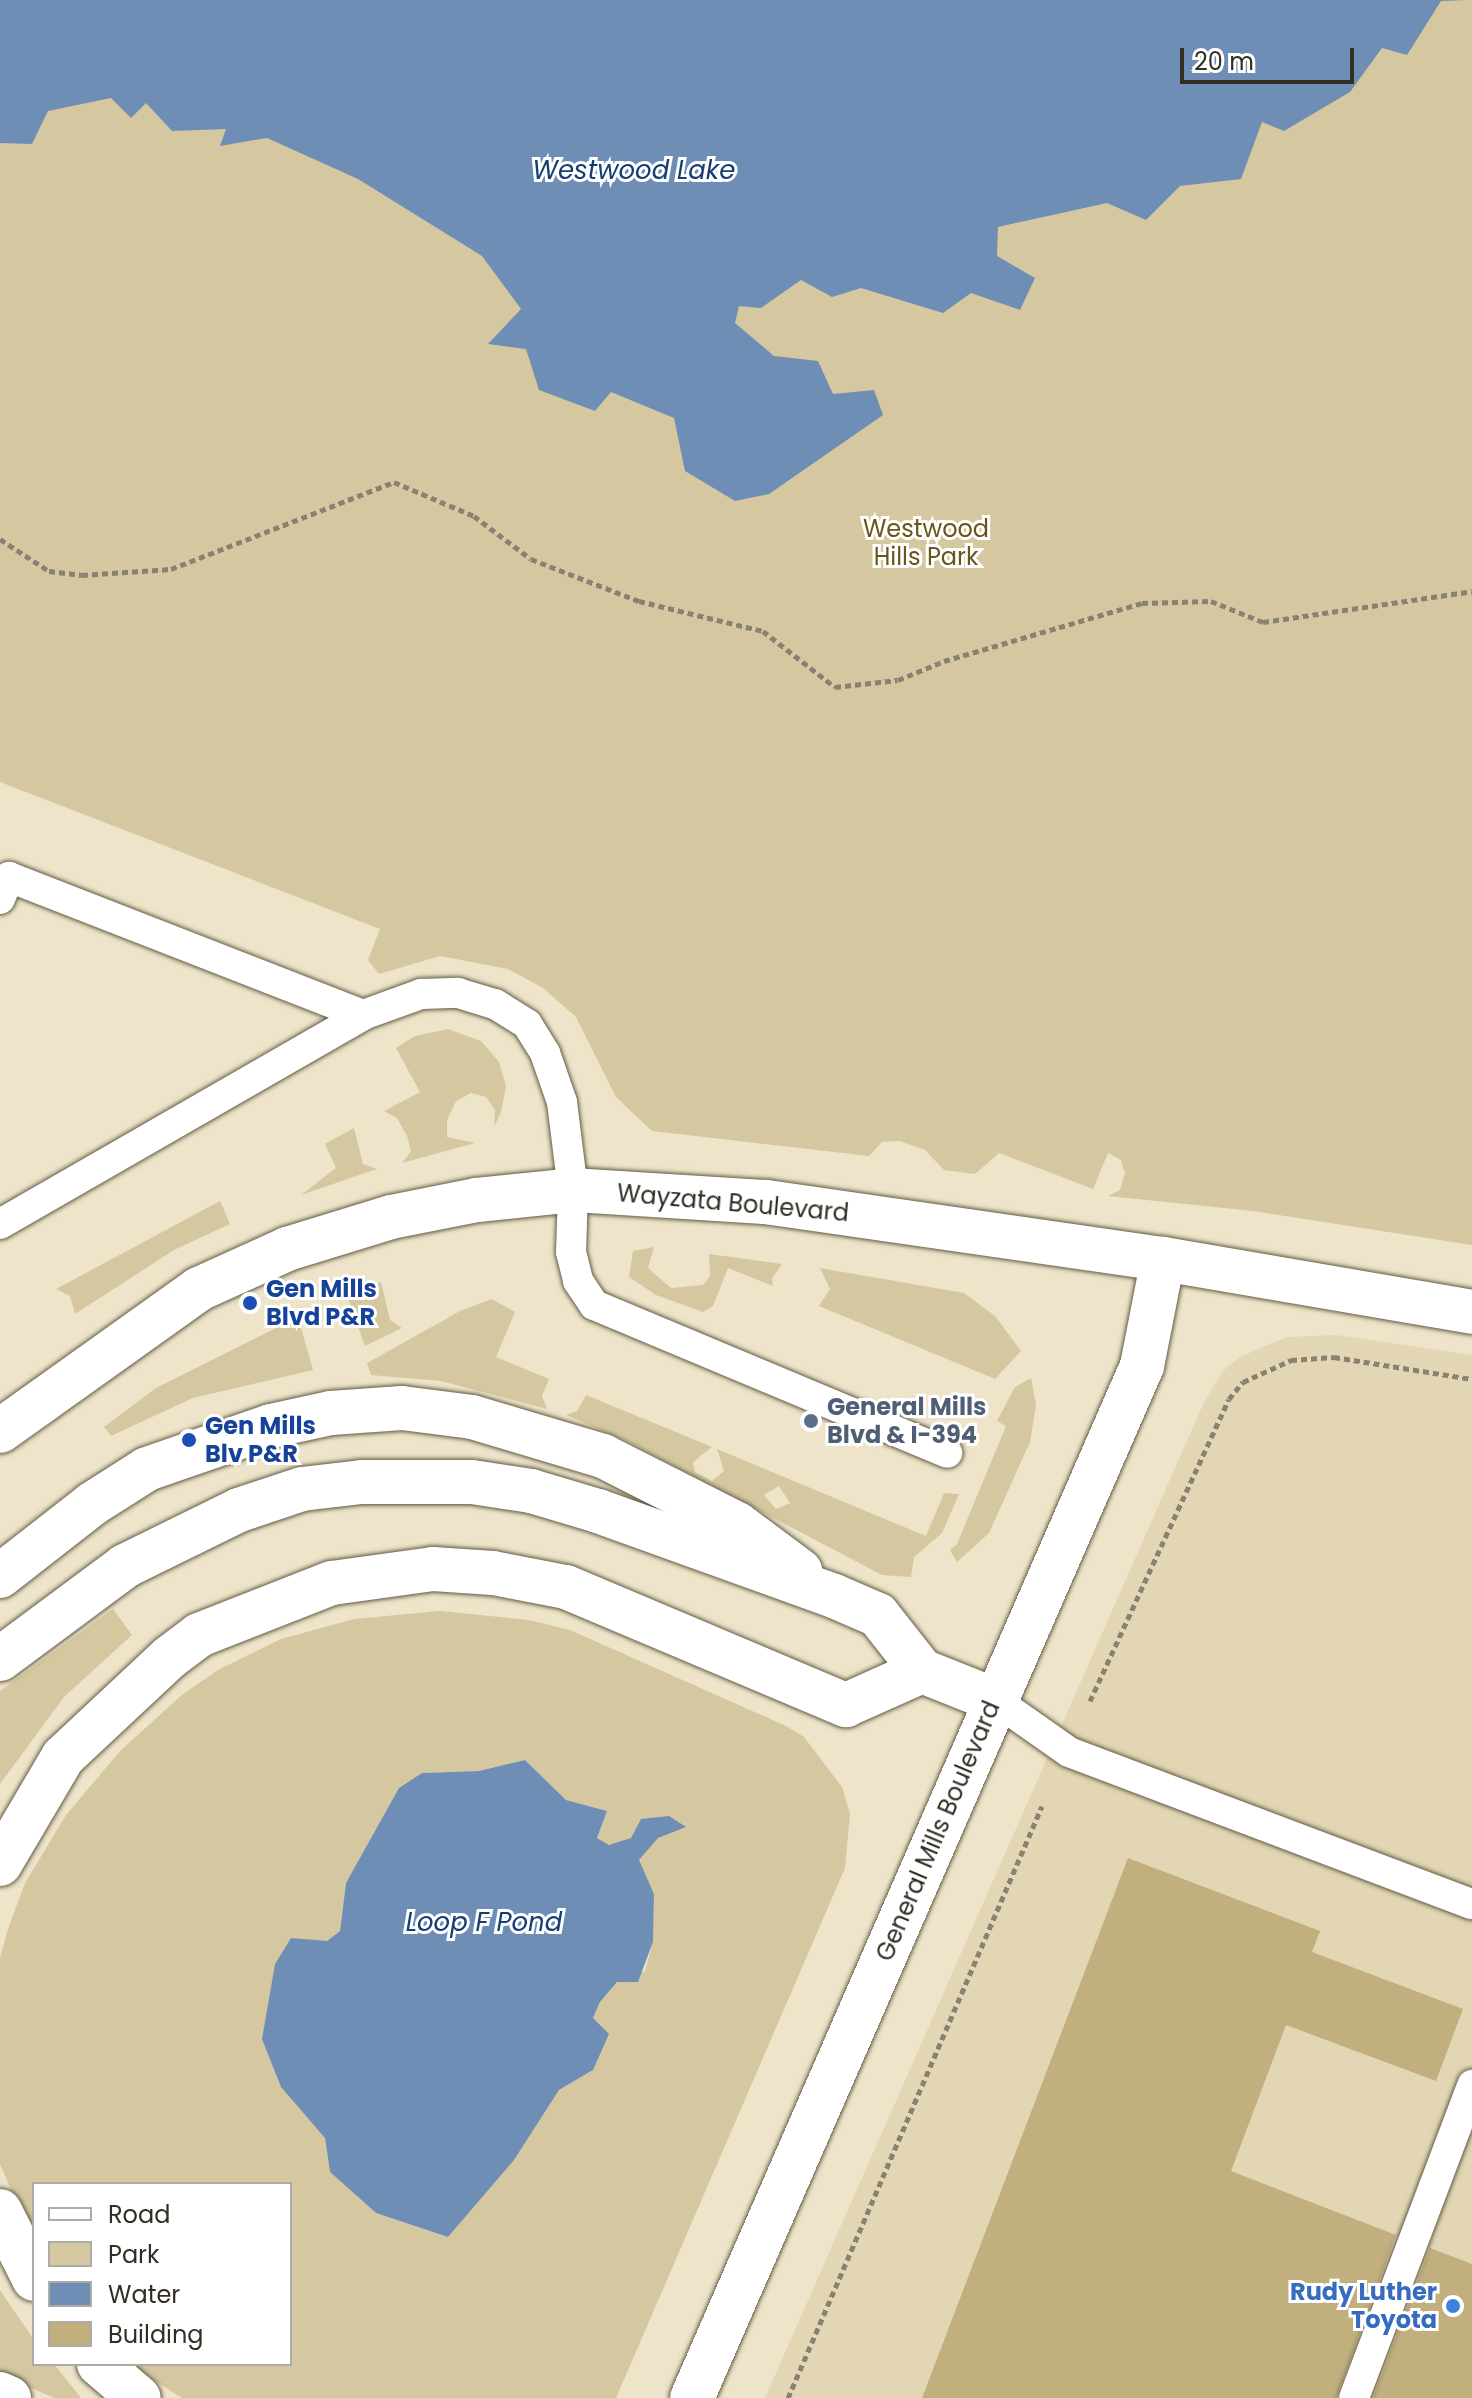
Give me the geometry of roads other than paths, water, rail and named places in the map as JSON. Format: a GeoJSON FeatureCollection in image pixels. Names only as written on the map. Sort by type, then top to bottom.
{"type":"FeatureCollection","features":[{"type":"Feature","properties":{"kind":"main road","name":"Wayzata Boulevard"},"geometry":{"type":"LineString","coordinates":[[0,1431],[199,1289],[287,1249],[391,1217],[477,1200],[573,1190],[766,1202],[1163,1259],[1472,1312]]}},
{"type":"Feature","properties":{"kind":"main road","name":"General Mills Boulevard"},"geometry":{"type":"LineString","coordinates":[[692,2398],[1142,1366],[1163,1259]]}},
{"type":"Feature","properties":{"kind":"main road"},"geometry":{"type":"LineString","coordinates":[[0,1576],[92,1504],[147,1469],[271,1426],[331,1413],[402,1408],[472,1417],[603,1456],[737,1524],[834,1596]]}},
{"type":"Feature","properties":{"kind":"main road"},"geometry":{"type":"LineString","coordinates":[[0,1659],[125,1566],[179,1536],[302,1489],[362,1482],[472,1482],[531,1491],[834,1596],[878,1615],[922,1671],[995,1700]]}},
{"type":"Feature","properties":{"kind":"main road"},"geometry":{"type":"LineString","coordinates":[[0,1864],[63,1757],[170,1657],[199,1635],[332,1583],[433,1569],[493,1573],[566,1587],[846,1705],[922,1671]]}},
{"type":"Feature","properties":{"kind":"main road"},"geometry":{"type":"LineString","coordinates":[[0,2211],[32,2275]]}},
{"type":"Feature","properties":{"kind":"main road"},"geometry":{"type":"LineString","coordinates":[[101,2366],[139,2398]]}},
{"type":"Feature","properties":{"kind":"main road"},"geometry":{"type":"LineString","coordinates":[[0,2394],[9,2398]]}},
{"type":"Feature","properties":{"kind":"lane"},"geometry":{"type":"LineString","coordinates":[[0,899],[9,877],[363,1015]]}},
{"type":"Feature","properties":{"kind":"lane"},"geometry":{"type":"LineString","coordinates":[[0,1224],[363,1015],[421,994],[458,993],[495,1004],[527,1024],[545,1053],[562,1102],[573,1190],[571,1252],[578,1281],[594,1305],[947,1453]]}},
{"type":"Feature","properties":{"kind":"lane"},"geometry":{"type":"LineString","coordinates":[[995,1700],[1069,1752],[1472,1904]]}},
{"type":"Feature","properties":{"kind":"lane"},"geometry":{"type":"LineString","coordinates":[[1354,2398],[1472,2085]]}},
{"type":"Feature","properties":{"kind":"water","name":"Westwood Lake"},"geometry":{"type":"Polygon","coordinates":[[[0,0],[1467,0],[1441,1],[1407,55],[1382,48],[1350,92],[1284,131],[1262,122],[1241,179],[1180,186],[1146,220],[1107,203],[998,227],[997,256],[1035,278],[1020,310],[971,293],[943,313],[861,288],[832,297],[801,280],[761,308],[739,306],[735,323],[774,356],[818,361],[833,394],[874,390],[883,415],[769,494],[735,501],[685,471],[674,418],[611,392],[595,411],[539,390],[526,349],[488,344],[521,309],[482,256],[358,179],[267,138],[220,146],[226,129],[172,131],[146,103],[131,118],[111,98],[48,111],[32,144],[0,143],[0,0]]]}},
{"type":"Feature","properties":{"kind":"water","name":"Loop F Pond"},"geometry":{"type":"Polygon","coordinates":[[[525,1760],[566,1800],[607,1811],[597,1838],[609,1845],[631,1838],[641,1819],[669,1816],[686,1827],[658,1838],[639,1860],[654,1894],[653,1942],[638,1982],[617,1982],[600,2002],[593,2018],[609,2034],[593,2070],[559,2090],[514,2160],[448,2237],[376,2213],[330,2172],[325,2138],[281,2087],[262,2039],[275,1964],[291,1938],[327,1941],[340,1931],[346,1883],[399,1788],[422,1773],[479,1771],[525,1760]]]}},
{"type":"Feature","properties":{"kind":"place","name":"Gen Mills Blvd P&R"},"geometry":{"type":"Point","coordinates":[250,1303]}},
{"type":"Feature","properties":{"kind":"place","name":"General Mills Blvd & I-394"},"geometry":{"type":"Point","coordinates":[811,1421]}},
{"type":"Feature","properties":{"kind":"place","name":"Gen Mills Blv P&R"},"geometry":{"type":"Point","coordinates":[189,1440]}},
{"type":"Feature","properties":{"kind":"place","name":"Rudy Luther Toyota"},"geometry":{"type":"Point","coordinates":[1453,2306]}},
{"type":"Feature","properties":{"kind":"park label","name":"Westwood Hills Park"},"geometry":{"type":"Point","coordinates":[926,543]}}]}
